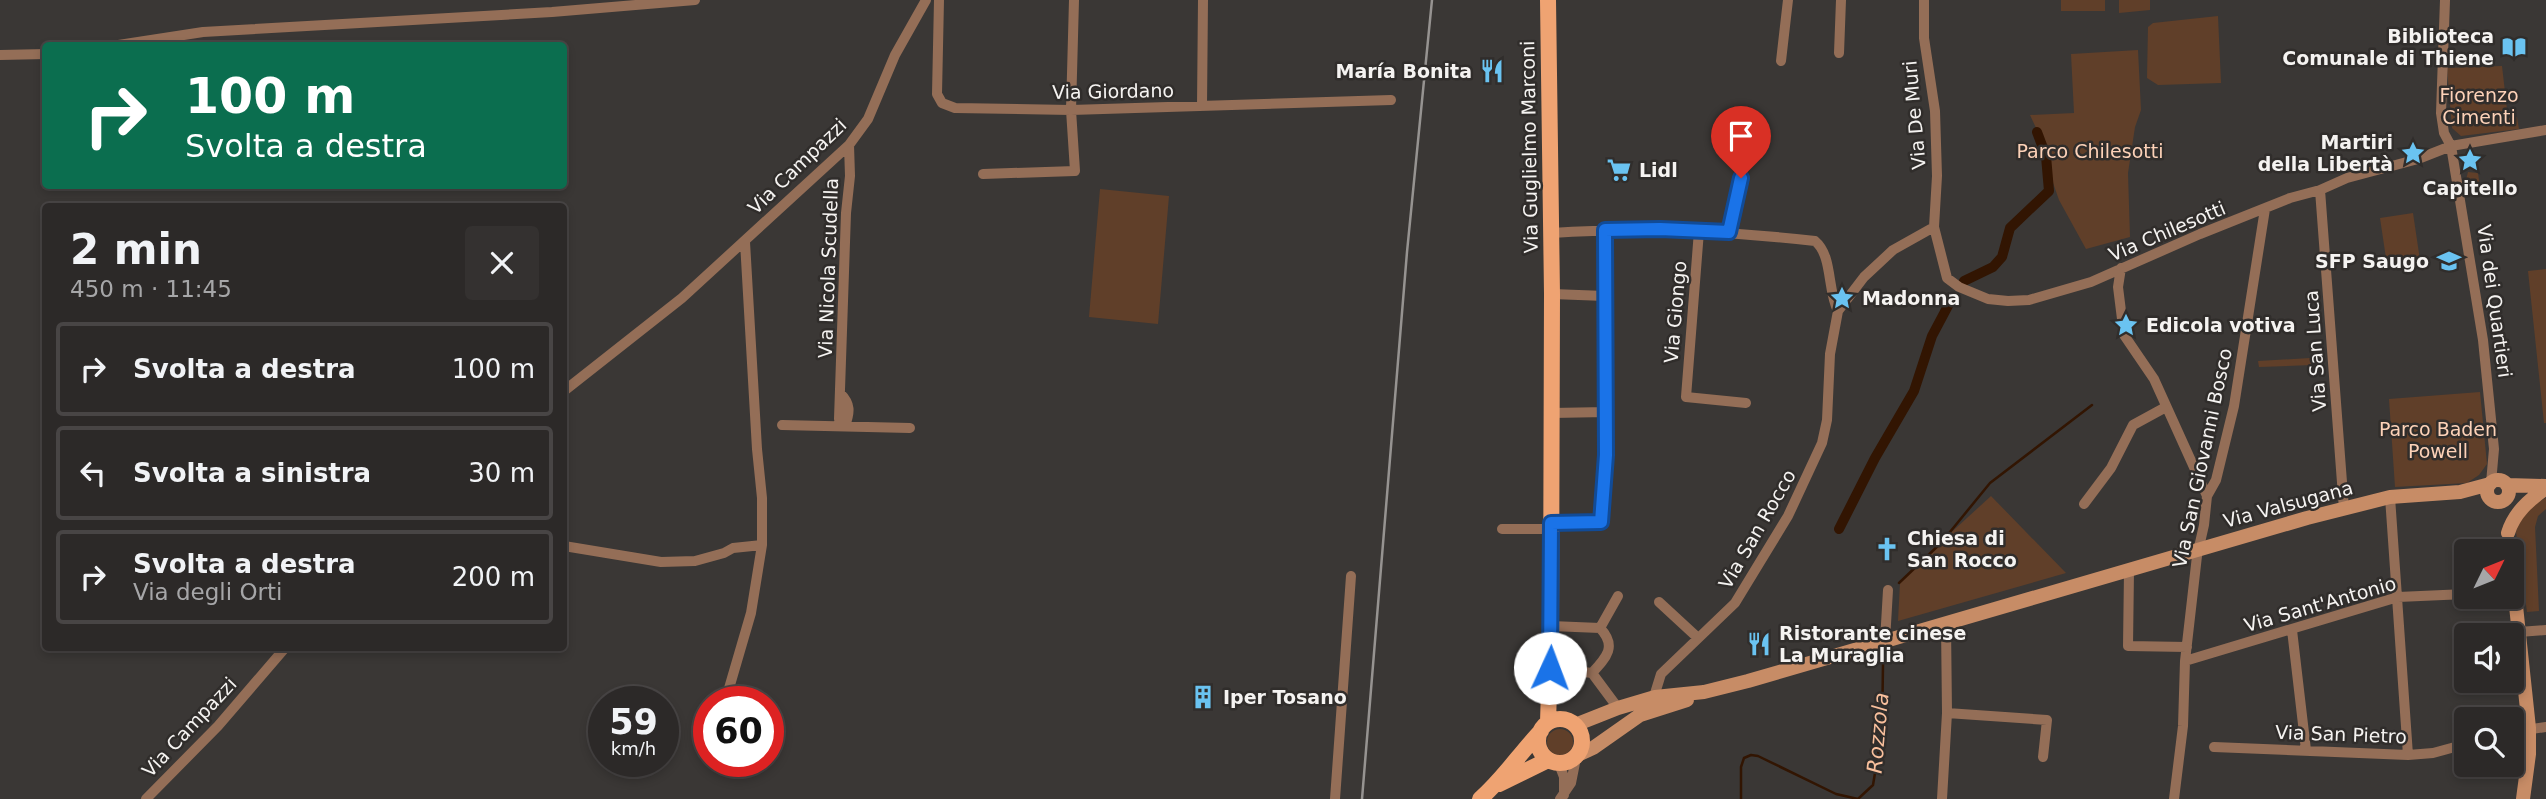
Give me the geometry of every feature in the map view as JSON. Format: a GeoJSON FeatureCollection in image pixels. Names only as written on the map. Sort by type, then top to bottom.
{"type":"FeatureCollection","features":[{"type":"Feature","properties":{"kind":"main road","name":"Via Guglielmo Marconi"},"geometry":{"type":"LineString","coordinates":[[1548,0],[1552,233],[1551,626],[1545,727],[1539,747],[1554,762]]}},
{"type":"Feature","properties":{"kind":"main road","name":"Via Valsugana"},"geometry":{"type":"LineString","coordinates":[[1577,757],[1637,717],[1704,692],[1946,625],[2236,537],[2390,497],[2543,487]]}},
{"type":"Feature","properties":{"kind":"main road"},"geometry":{"type":"LineString","coordinates":[[2508,529],[2525,505],[2543,487]]}},
{"type":"Feature","properties":{"kind":"main road","name":"Via dei Quartieri"},"geometry":{"type":"LineString","coordinates":[[2499,491],[2509,539]]}},
{"type":"Feature","properties":{"kind":"main road","name":"Via Guglielmo Marconi"},"geometry":{"type":"LineString","coordinates":[[1485,794],[1554,762],[1568,762],[1577,757],[1583,740],[1561,712],[1550,671]]}},
{"type":"Feature","properties":{"kind":"main road","name":"Via Guglielmo Marconi"},"geometry":{"type":"LineString","coordinates":[[1519,753],[1536,720],[1550,671]]}},
{"type":"Feature","properties":{"kind":"main road"},"geometry":{"type":"LineString","coordinates":[[2523,799],[2529,754],[2524,680]]}},
{"type":"Feature","properties":{"kind":"main road","name":"Via Valsugana"},"geometry":{"type":"LineString","coordinates":[[1571,722],[1655,697],[1704,692]]}},
{"type":"Feature","properties":{"kind":"main road"},"geometry":{"type":"LineString","coordinates":[[1545,727],[1560,719],[1571,722]]}},
{"type":"Feature","properties":{"kind":"main road","name":"Via Guglielmo Marconi"},"geometry":{"type":"LineString","coordinates":[[1485,794],[1545,727]]}},
{"type":"Feature","properties":{"kind":"street"},"geometry":{"type":"LineString","coordinates":[[138,42],[204,32],[695,0]]}},
{"type":"Feature","properties":{"kind":"street","name":"Via Campazzi"},"geometry":{"type":"LineString","coordinates":[[567,387],[664,313],[849,145],[868,119],[895,55],[926,0]]}},
{"type":"Feature","properties":{"kind":"street","name":"Via Giordano"},"geometry":{"type":"LineString","coordinates":[[939,0],[937,94],[942,103],[956,108],[1071,110],[1391,100]]}},
{"type":"Feature","properties":{"kind":"street"},"geometry":{"type":"LineString","coordinates":[[983,174],[1075,171],[1071,110],[1074,0]]}},
{"type":"Feature","properties":{"kind":"street"},"geometry":{"type":"LineString","coordinates":[[1202,106],[1203,0]]}},
{"type":"Feature","properties":{"kind":"street"},"geometry":{"type":"LineString","coordinates":[[1782,61],[1788,0]]}},
{"type":"Feature","properties":{"kind":"street"},"geometry":{"type":"LineString","coordinates":[[1839,53],[1842,0]]}},
{"type":"Feature","properties":{"kind":"street","name":"Via De Muri"},"geometry":{"type":"LineString","coordinates":[[1924,0],[1924,38],[1935,110],[1937,176],[1934,227]]}},
{"type":"Feature","properties":{"kind":"street","name":"Via dei Quartieri"},"geometry":{"type":"LineString","coordinates":[[2445,0],[2441,113],[2444,132],[2451,146],[2483,340],[2499,491]]}},
{"type":"Feature","properties":{"kind":"street"},"geometry":{"type":"LineString","coordinates":[[0,55],[42,54]]}},
{"type":"Feature","properties":{"kind":"street","name":"Via Chilesotti"},"geometry":{"type":"LineString","coordinates":[[1934,227],[1947,278],[1959,287],[1987,299],[2029,300],[2091,282],[2290,198],[2320,190],[2347,177],[2418,159],[2451,146],[2546,130]]}},
{"type":"Feature","properties":{"kind":"street","name":"Via Nicola Scudella"},"geometry":{"type":"LineString","coordinates":[[845,426],[850,413],[848,401],[840,393],[850,176],[849,145]]}},
{"type":"Feature","properties":{"kind":"street"},"geometry":{"type":"LineString","coordinates":[[1729,232],[1747,151]]}},
{"type":"Feature","properties":{"kind":"street","name":"Via San Luca"},"geometry":{"type":"LineString","coordinates":[[2320,190],[2344,509]]}},
{"type":"Feature","properties":{"kind":"street","name":"Via San Giovanni Bosco"},"geometry":{"type":"LineString","coordinates":[[2174,799],[2183,726],[2185,660],[2198,550],[2207,496],[2216,480],[2234,406],[2265,209]]}},
{"type":"Feature","properties":{"kind":"street","name":"Via San Rocco"},"geometry":{"type":"LineString","coordinates":[[1655,697],[1661,674],[1735,603],[1788,516],[1817,453],[1826,419],[1830,354],[1838,311],[1864,277],[1893,250],[1934,227]]}},
{"type":"Feature","properties":{"kind":"street"},"geometry":{"type":"LineString","coordinates":[[1552,233],[1605,230],[1699,231],[1815,241],[1825,258],[1831,293],[1838,311]]}},
{"type":"Feature","properties":{"kind":"street"},"geometry":{"type":"LineString","coordinates":[[1502,530],[1601,522],[1606,455],[1605,230]]}},
{"type":"Feature","properties":{"kind":"street","name":"Via Giongo"},"geometry":{"type":"LineString","coordinates":[[1699,231],[1686,397],[1746,403]]}},
{"type":"Feature","properties":{"kind":"street","name":"Via Campazzi"},"geometry":{"type":"LineString","coordinates":[[730,686],[751,613],[762,545],[762,498],[756,441],[745,242]]}},
{"type":"Feature","properties":{"kind":"street"},"geometry":{"type":"LineString","coordinates":[[2121,268],[2118,287],[2124,335],[2132,351],[2154,379],[2207,496]]}},
{"type":"Feature","properties":{"kind":"street"},"geometry":{"type":"LineString","coordinates":[[1552,294],[1605,296]]}},
{"type":"Feature","properties":{"kind":"street"},"geometry":{"type":"LineString","coordinates":[[2084,504],[2111,468],[2133,425],[2166,407]]}},
{"type":"Feature","properties":{"kind":"street"},"geometry":{"type":"LineString","coordinates":[[1552,414],[1606,412]]}},
{"type":"Feature","properties":{"kind":"street"},"geometry":{"type":"LineString","coordinates":[[782,425],[910,428]]}},
{"type":"Feature","properties":{"kind":"street"},"geometry":{"type":"LineString","coordinates":[[2390,497],[2408,755]]}},
{"type":"Feature","properties":{"kind":"street"},"geometry":{"type":"LineString","coordinates":[[567,546],[660,562],[695,561],[733,548],[762,545]]}},
{"type":"Feature","properties":{"kind":"street"},"geometry":{"type":"LineString","coordinates":[[2129,571],[2128,646],[2187,647]]}},
{"type":"Feature","properties":{"kind":"street"},"geometry":{"type":"LineString","coordinates":[[1335,799],[1351,576]]}},
{"type":"Feature","properties":{"kind":"street"},"geometry":{"type":"LineString","coordinates":[[1885,641],[1888,590]]}},
{"type":"Feature","properties":{"kind":"street","name":"Via Sant'Antonio"},"geometry":{"type":"LineString","coordinates":[[2185,660],[2398,597],[2454,595]]}},
{"type":"Feature","properties":{"kind":"street"},"geometry":{"type":"LineString","coordinates":[[1600,628],[1618,596]]}},
{"type":"Feature","properties":{"kind":"street"},"geometry":{"type":"LineString","coordinates":[[1659,602],[1698,638]]}},
{"type":"Feature","properties":{"kind":"street"},"geometry":{"type":"LineString","coordinates":[[1942,799],[1947,713],[1946,625]]}},
{"type":"Feature","properties":{"kind":"street"},"geometry":{"type":"LineString","coordinates":[[1551,626],[1600,628]]}},
{"type":"Feature","properties":{"kind":"street"},"geometry":{"type":"LineString","coordinates":[[1592,673],[1608,652],[1610,644],[1600,628]]}},
{"type":"Feature","properties":{"kind":"street"},"geometry":{"type":"LineString","coordinates":[[2292,630],[2306,750]]}},
{"type":"Feature","properties":{"kind":"street"},"geometry":{"type":"LineString","coordinates":[[2524,632],[2546,630]]}},
{"type":"Feature","properties":{"kind":"street","name":"Via Campazzi"},"geometry":{"type":"LineString","coordinates":[[146,799],[218,726],[282,651]]}},
{"type":"Feature","properties":{"kind":"street"},"geometry":{"type":"LineString","coordinates":[[1550,671],[1592,673]]}},
{"type":"Feature","properties":{"kind":"street"},"geometry":{"type":"LineString","coordinates":[[1592,673],[1613,710],[1637,717]]}},
{"type":"Feature","properties":{"kind":"street","name":"Via Valsugana"},"geometry":{"type":"LineString","coordinates":[[1637,717],[1655,697]]}},
{"type":"Feature","properties":{"kind":"street"},"geometry":{"type":"LineString","coordinates":[[1947,713],[2047,720],[2043,757]]}},
{"type":"Feature","properties":{"kind":"street"},"geometry":{"type":"LineString","coordinates":[[2524,730],[2546,727]]}},
{"type":"Feature","properties":{"kind":"street","name":"Via San Pietro"},"geometry":{"type":"LineString","coordinates":[[2214,747],[2408,755],[2434,753],[2454,747]]}},
{"type":"Feature","properties":{"kind":"street"},"geometry":{"type":"LineString","coordinates":[[1562,797],[1574,774],[1577,757]]}},
{"type":"Feature","properties":{"kind":"street"},"geometry":{"type":"LineString","coordinates":[[1554,762],[1564,777],[1562,797]]}},
{"type":"Feature","properties":{"kind":"green space"},"geometry":{"type":"Polygon","coordinates":[[[2061,0],[2105,0],[2105,11],[2061,11],[2061,0]]]}},
{"type":"Feature","properties":{"kind":"green space"},"geometry":{"type":"Polygon","coordinates":[[[2119,0],[2150,0],[2150,10],[2119,13],[2119,0]]]}},
{"type":"Feature","properties":{"kind":"green space"},"geometry":{"type":"Polygon","coordinates":[[[2218,16],[2221,83],[2158,85],[2147,78],[2148,27],[2153,23],[2218,16]]]}},
{"type":"Feature","properties":{"kind":"green space","name":"Parco Chilesotti"},"geometry":{"type":"Polygon","coordinates":[[[2138,50],[2141,110],[2135,127],[2128,173],[2130,237],[2086,249],[2059,200],[2051,177],[2049,156],[2030,115],[2074,113],[2071,54],[2138,50]]]}},
{"type":"Feature","properties":{"kind":"green space","name":"Fiorenzo Cimenti"},"geometry":{"type":"Polygon","coordinates":[[[2502,66],[2508,118],[2517,117],[2519,129],[2461,136],[2452,128],[2447,68],[2502,66]]]}},
{"type":"Feature","properties":{"kind":"green space"},"geometry":{"type":"Polygon","coordinates":[[[2468,172],[2478,173],[2481,194],[2469,195],[2466,180],[2468,172]]]}},
{"type":"Feature","properties":{"kind":"green space"},"geometry":{"type":"Polygon","coordinates":[[[1100,189],[1169,196],[1158,324],[1089,317],[1100,189]]]}},
{"type":"Feature","properties":{"kind":"green space"},"geometry":{"type":"Polygon","coordinates":[[[2413,213],[2420,260],[2387,265],[2380,218],[2413,213]]]}},
{"type":"Feature","properties":{"kind":"green space"},"geometry":{"type":"Polygon","coordinates":[[[2546,269],[2546,423],[2544,423],[2528,271],[2546,269]]]}},
{"type":"Feature","properties":{"kind":"green space"},"geometry":{"type":"Polygon","coordinates":[[[2310,358],[2313,365],[2259,367],[2258,361],[2310,358]]]}},
{"type":"Feature","properties":{"kind":"green space","name":"Parco Baden Powell"},"geometry":{"type":"Polygon","coordinates":[[[2480,392],[2487,464],[2479,475],[2467,483],[2395,487],[2389,399],[2480,392]]]}},
{"type":"Feature","properties":{"kind":"green space"},"geometry":{"type":"Polygon","coordinates":[[[1991,496],[2066,573],[1898,621],[1900,583],[1991,496]]]}},
{"type":"Feature","properties":{"kind":"green space"},"geometry":{"type":"Polygon","coordinates":[[[2546,498],[2546,509],[2538,516],[2535,527],[2539,611],[2527,612],[2524,590],[2524,539],[2517,539],[2516,532],[2521,521],[2536,504],[2546,498]]]}},
{"type":"Feature","properties":{"kind":"green space"},"geometry":{"type":"Polygon","coordinates":[[[1560,729],[1570,732],[1573,742],[1570,752],[1560,755],[1550,752],[1547,742],[1550,732],[1560,729]]]}},
{"type":"Feature","properties":{"kind":"waterway"},"geometry":{"type":"LineString","coordinates":[[1964,281],[1993,267],[2002,257],[2010,228],[2049,191],[2046,156],[2037,132]]}},
{"type":"Feature","properties":{"kind":"waterway"},"geometry":{"type":"LineString","coordinates":[[1839,529],[1875,458],[1914,391],[1932,336],[1949,304]]}},
{"type":"Feature","properties":{"kind":"waterway","name":"Rozzola"},"geometry":{"type":"LineString","coordinates":[[1899,583],[1941,543],[1990,483],[2092,405]]}},
{"type":"Feature","properties":{"kind":"waterway","name":"Rozzola"},"geometry":{"type":"LineString","coordinates":[[1741,799],[1741,767],[1744,758],[1751,755],[1836,794],[1858,799],[1873,785],[1882,731],[1883,664]]}},
{"type":"Feature","properties":{"kind":"railway"},"geometry":{"type":"LineString","coordinates":[[1362,799],[1407,252],[1432,0]]}},
{"type":"Feature","properties":{"kind":"place","name":"Biblioteca Comunale di Thiene"},"geometry":{"type":"Point","coordinates":[2514,47]}},
{"type":"Feature","properties":{"kind":"place","name":"María Bonita"},"geometry":{"type":"Point","coordinates":[1492,71]}},
{"type":"Feature","properties":{"kind":"place","name":"Martiri della Libertà"},"geometry":{"type":"Point","coordinates":[2413,153]}},
{"type":"Feature","properties":{"kind":"place","name":"Capitello"},"geometry":{"type":"Point","coordinates":[2470,160]}},
{"type":"Feature","properties":{"kind":"place","name":"Lidl"},"geometry":{"type":"Point","coordinates":[1619,170]}},
{"type":"Feature","properties":{"kind":"place","name":"SFP Saugo"},"geometry":{"type":"Point","coordinates":[2449,261]}},
{"type":"Feature","properties":{"kind":"place","name":"Madonna"},"geometry":{"type":"Point","coordinates":[1842,298]}},
{"type":"Feature","properties":{"kind":"place","name":"Edicola votiva"},"geometry":{"type":"Point","coordinates":[2126,325]}},
{"type":"Feature","properties":{"kind":"place","name":"Chiesa di San Rocco"},"geometry":{"type":"Point","coordinates":[1887,549]}},
{"type":"Feature","properties":{"kind":"place","name":"Ristorante cinese La Muraglia"},"geometry":{"type":"Point","coordinates":[1759,644]}},
{"type":"Feature","properties":{"kind":"place","name":"Iper Tosano"},"geometry":{"type":"Point","coordinates":[1203,697]}},
{"type":"Feature","properties":{"kind":"route"},"geometry":{"type":"LineString","coordinates":[[1550,668],[1551,523],[1601,522],[1606,455],[1605,230],[1729,232],[1741,178]]}}]}
